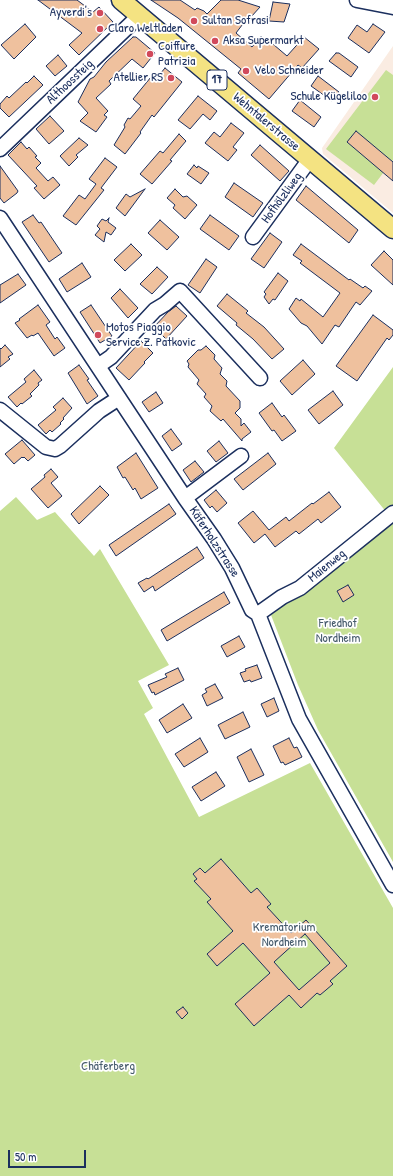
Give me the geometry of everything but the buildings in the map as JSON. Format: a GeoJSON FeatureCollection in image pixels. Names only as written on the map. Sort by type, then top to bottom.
{"type":"FeatureCollection","features":[{"type":"Feature","properties":{"kind":"main road","name":"Wehntalerstrasse"},"geometry":{"type":"LineString","coordinates":[[121,0],[393,229]]}},
{"type":"Feature","properties":{"kind":"street"},"geometry":{"type":"LineString","coordinates":[[357,0],[393,7]]}},
{"type":"Feature","properties":{"kind":"street","name":"Althoossteig"},"geometry":{"type":"LineString","coordinates":[[0,148],[140,16]]}},
{"type":"Feature","properties":{"kind":"street","name":"Hofhölzliweg"},"geometry":{"type":"LineString","coordinates":[[253,237],[310,159]]}},
{"type":"Feature","properties":{"kind":"street","name":"Käferholzstrasse"},"geometry":{"type":"LineString","coordinates":[[0,218],[232,568],[252,610],[258,614],[299,719],[393,885]]}},
{"type":"Feature","properties":{"kind":"street"},"geometry":{"type":"LineString","coordinates":[[98,366],[111,357],[155,310],[165,304],[180,291],[260,378]]}},
{"type":"Feature","properties":{"kind":"street"},"geometry":{"type":"LineString","coordinates":[[0,410],[46,447],[55,448],[60,446],[100,411],[119,398]]}},
{"type":"Feature","properties":{"kind":"street"},"geometry":{"type":"LineString","coordinates":[[185,498],[241,456]]}},
{"type":"Feature","properties":{"kind":"street","name":"Maienweg"},"geometry":{"type":"LineString","coordinates":[[258,614],[282,597],[300,588],[393,513]]}},
{"type":"Feature","properties":{"kind":"shaded area","name":"Schule Kügeliloo"},"geometry":{"type":"Polygon","coordinates":[[[393,46],[393,213],[323,154],[322,148],[393,46]]]}},
{"type":"Feature","properties":{"kind":"green space","name":"Schule Kügeliloo"},"geometry":{"type":"Polygon","coordinates":[[[386,70],[393,75],[393,160],[374,185],[326,149],[386,70]]]}},
{"type":"Feature","properties":{"kind":"green space"},"geometry":{"type":"Polygon","coordinates":[[[393,367],[393,508],[387,513],[334,448],[393,367]]]}},
{"type":"Feature","properties":{"kind":"green space"},"geometry":{"type":"Polygon","coordinates":[[[16,497],[37,520],[55,512],[94,556],[100,549],[169,665],[138,681],[153,708],[144,714],[199,817],[310,763],[393,908],[393,1176],[0,1176],[0,511],[16,497]]]}},
{"type":"Feature","properties":{"kind":"green space","name":"Friedhof Nordheim"},"geometry":{"type":"Polygon","coordinates":[[[393,516],[393,862],[318,730],[298,685],[271,615],[393,516]]]}},
{"type":"Feature","properties":{"kind":"place","name":"Ayverdi's"},"geometry":{"type":"Point","coordinates":[100,13]}},
{"type":"Feature","properties":{"kind":"place","name":"Sultan Sofrasi"},"geometry":{"type":"Point","coordinates":[194,21]}},
{"type":"Feature","properties":{"kind":"place","name":"Claro Weltladen"},"geometry":{"type":"Point","coordinates":[100,29]}},
{"type":"Feature","properties":{"kind":"place","name":"Aksa Supermarkt"},"geometry":{"type":"Point","coordinates":[215,41]}},
{"type":"Feature","properties":{"kind":"place","name":"Coiffure Patrizia"},"geometry":{"type":"Point","coordinates":[150,54]}},
{"type":"Feature","properties":{"kind":"place","name":"Velo Schneider"},"geometry":{"type":"Point","coordinates":[246,71]}},
{"type":"Feature","properties":{"kind":"place","name":"Atellier RS"},"geometry":{"type":"Point","coordinates":[171,78]}},
{"type":"Feature","properties":{"kind":"place","name":"Schule Kügeliloo"},"geometry":{"type":"Point","coordinates":[375,97]}},
{"type":"Feature","properties":{"kind":"place","name":"Motos Piaggio Service Z. Patkovic"},"geometry":{"type":"Point","coordinates":[98,335]}},
{"type":"Feature","properties":{"kind":"park label","name":"Krematorium Nordheim"},"geometry":{"type":"Point","coordinates":[284,936]}},
{"type":"Feature","properties":{"kind":"park label","name":"Chäferberg"},"geometry":{"type":"Point","coordinates":[108,1067]}}]}
